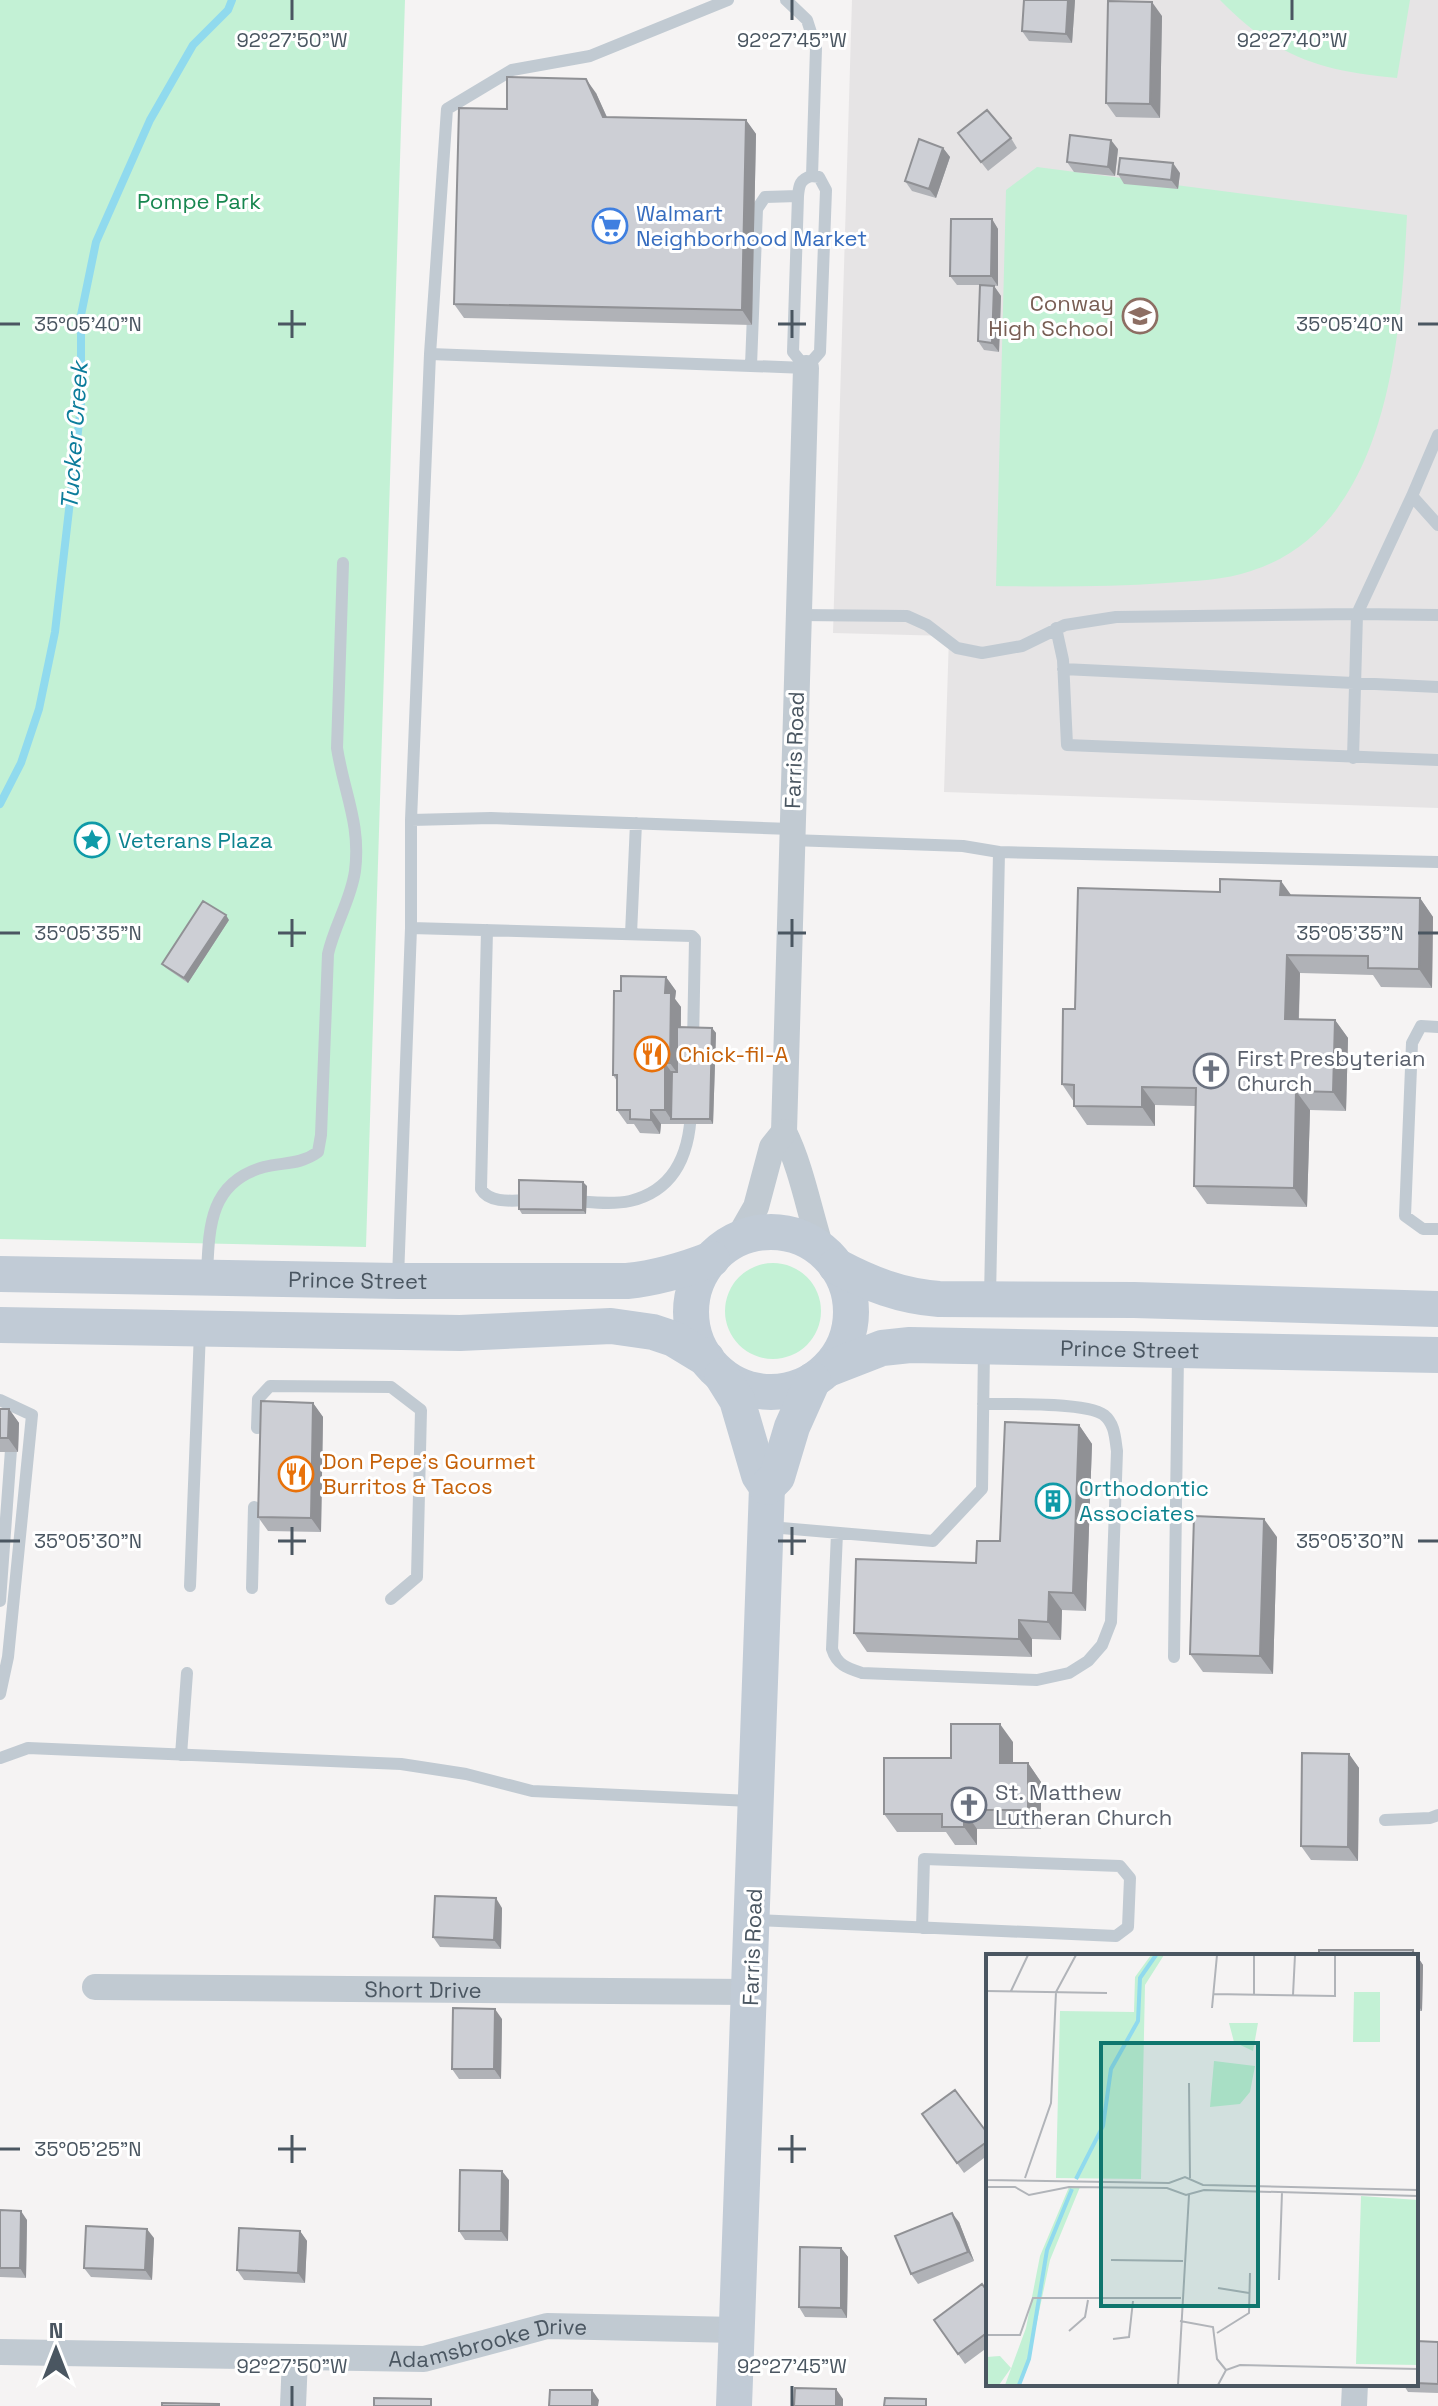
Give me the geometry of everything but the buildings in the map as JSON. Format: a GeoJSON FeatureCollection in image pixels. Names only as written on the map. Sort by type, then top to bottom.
{"type":"FeatureCollection","features":[{"type":"Feature","properties":{"kind":"main road"},"geometry":{"type":"LineString","coordinates":[[715,1367],[696,1340],[691,1309],[698,1279],[724,1250],[758,1234],[799,1237],[882,1289],[914,1297],[1438,1309]]}},
{"type":"Feature","properties":{"kind":"main road","name":"Prince Street"},"geometry":{"type":"LineString","coordinates":[[0,1274],[398,1281],[627,1281],[651,1278],[724,1250]]}},
{"type":"Feature","properties":{"kind":"main road"},"geometry":{"type":"LineString","coordinates":[[0,1325],[460,1333],[611,1326],[653,1332],[674,1339],[735,1384],[762,1392],[792,1390],[820,1375],[844,1345],[852,1314],[846,1283],[829,1258]]}},
{"type":"Feature","properties":{"kind":"main road"},"geometry":{"type":"LineString","coordinates":[[1178,1350],[1206,1330],[1438,1331]]}},
{"type":"Feature","properties":{"kind":"main road","name":"Prince Street"},"geometry":{"type":"LineString","coordinates":[[820,1375],[882,1348],[910,1345],[1438,1355]]}},
{"type":"Feature","properties":{"kind":"main road","name":"Farris Road"},"geometry":{"type":"LineString","coordinates":[[715,1367],[737,1400],[759,1475],[767,1487],[734,2406]]}},
{"type":"Feature","properties":{"kind":"main road","name":"Farris Road"},"geometry":{"type":"LineString","coordinates":[[767,1487],[777,1477],[792,1427],[820,1375]]}},
{"type":"Feature","properties":{"kind":"street","name":"Farris Road"},"geometry":{"type":"LineString","coordinates":[[806,368],[784,1132],[796,1156],[808,1209],[829,1258]]}},
{"type":"Feature","properties":{"kind":"street","name":"Farris Road"},"geometry":{"type":"LineString","coordinates":[[724,1250],[756,1207],[772,1147],[784,1132]]}},
{"type":"Feature","properties":{"kind":"street","name":"Short Drive"},"geometry":{"type":"LineString","coordinates":[[95,1987],[750,1992]]}},
{"type":"Feature","properties":{"kind":"street","name":"Adamsbrooke Drive"},"geometry":{"type":"LineString","coordinates":[[0,2352],[424,2359],[547,2326],[737,2330]]}},
{"type":"Feature","properties":{"kind":"street"},"geometry":{"type":"LineString","coordinates":[[293,2406],[295,2358]]}},
{"type":"Feature","properties":{"kind":"street"},"geometry":{"type":"LineString","coordinates":[[1354,2406],[1355,2386]]}},
{"type":"Feature","properties":{"kind":"lane"},"geometry":{"type":"LineString","coordinates":[[398,1281],[411,928],[411,820],[430,354],[447,109],[512,70],[590,56],[728,0]]}},
{"type":"Feature","properties":{"kind":"lane"},"geometry":{"type":"LineString","coordinates":[[786,0],[807,20],[816,48],[812,176]]}},
{"type":"Feature","properties":{"kind":"lane"},"geometry":{"type":"LineString","coordinates":[[812,176],[819,177],[826,190],[820,352],[806,368],[793,352],[798,196],[800,183],[812,176]]}},
{"type":"Feature","properties":{"kind":"lane"},"geometry":{"type":"LineString","coordinates":[[751,366],[757,209],[765,197],[798,196]]}},
{"type":"Feature","properties":{"kind":"lane"},"geometry":{"type":"LineString","coordinates":[[430,354],[806,368]]}},
{"type":"Feature","properties":{"kind":"lane"},"geometry":{"type":"LineString","coordinates":[[1353,758],[1357,614],[1438,435]]}},
{"type":"Feature","properties":{"kind":"lane"},"geometry":{"type":"LineString","coordinates":[[1412,496],[1438,525]]}},
{"type":"Feature","properties":{"kind":"lane"},"geometry":{"type":"LineString","coordinates":[[207,1278],[209,1231],[213,1212],[224,1192],[243,1177],[264,1167],[306,1161],[318,1152],[328,954],[332,934],[355,872],[356,825],[337,748],[343,563]]}},
{"type":"Feature","properties":{"kind":"lane"},"geometry":{"type":"LineString","coordinates":[[799,615],[907,616],[927,625],[957,648],[982,653],[1022,646],[1056,628],[1116,617],[1438,615]]}},
{"type":"Feature","properties":{"kind":"lane"},"geometry":{"type":"LineString","coordinates":[[1056,628],[1063,669],[1067,745],[1438,760]]}},
{"type":"Feature","properties":{"kind":"lane"},"geometry":{"type":"LineString","coordinates":[[1063,669],[1438,687]]}},
{"type":"Feature","properties":{"kind":"lane"},"geometry":{"type":"LineString","coordinates":[[411,820],[491,818],[636,823],[963,846],[999,852],[1438,862]]}},
{"type":"Feature","properties":{"kind":"lane"},"geometry":{"type":"LineString","coordinates":[[631,934],[636,823]]}},
{"type":"Feature","properties":{"kind":"lane"},"geometry":{"type":"LineString","coordinates":[[990,1300],[999,852]]}},
{"type":"Feature","properties":{"kind":"lane"},"geometry":{"type":"LineString","coordinates":[[411,928],[694,938],[692,1059]]}},
{"type":"Feature","properties":{"kind":"lane"},"geometry":{"type":"LineString","coordinates":[[487,930],[481,1184],[484,1195],[492,1199],[613,1202],[646,1195],[673,1174],[684,1156],[691,1134],[692,1089]]}},
{"type":"Feature","properties":{"kind":"lane"},"geometry":{"type":"LineString","coordinates":[[1438,1027],[1421,1026],[1412,1043],[1405,1216],[1423,1229],[1438,1229]]}},
{"type":"Feature","properties":{"kind":"lane"},"geometry":{"type":"LineString","coordinates":[[190,1586],[200,1328]]}},
{"type":"Feature","properties":{"kind":"lane"},"geometry":{"type":"LineString","coordinates":[[767,1527],[933,1541],[982,1489],[984,1346]]}},
{"type":"Feature","properties":{"kind":"lane"},"geometry":{"type":"LineString","coordinates":[[1174,1657],[1178,1350]]}},
{"type":"Feature","properties":{"kind":"lane"},"geometry":{"type":"LineString","coordinates":[[257,1428],[258,1399],[270,1386],[391,1387],[421,1410],[417,1577],[391,1599]]}},
{"type":"Feature","properties":{"kind":"lane"},"geometry":{"type":"LineString","coordinates":[[0,1601],[13,1418],[4,1400]]}},
{"type":"Feature","properties":{"kind":"lane"},"geometry":{"type":"LineString","coordinates":[[0,1694],[8,1657],[32,1415],[4,1400]]}},
{"type":"Feature","properties":{"kind":"lane"},"geometry":{"type":"LineString","coordinates":[[837,1533],[832,1649],[835,1659],[842,1666],[862,1673],[1037,1680],[1069,1673],[1088,1661],[1102,1645],[1111,1622],[1117,1451],[1115,1430],[1104,1415],[1090,1410],[1027,1404],[983,1404]]}},
{"type":"Feature","properties":{"kind":"lane"},"geometry":{"type":"LineString","coordinates":[[252,1588],[254,1507]]}},
{"type":"Feature","properties":{"kind":"lane"},"geometry":{"type":"LineString","coordinates":[[181,1755],[187,1673]]}},
{"type":"Feature","properties":{"kind":"lane"},"geometry":{"type":"LineString","coordinates":[[0,1758],[28,1748],[401,1764],[466,1774],[532,1791],[757,1802]]}},
{"type":"Feature","properties":{"kind":"lane"},"geometry":{"type":"LineString","coordinates":[[1385,1820],[1438,1815]]}},
{"type":"Feature","properties":{"kind":"lane"},"geometry":{"type":"LineString","coordinates":[[753,1920],[922,1928],[1116,1936],[1128,1927],[1130,1878],[1120,1866],[924,1859],[922,1928]]}},
{"type":"Feature","properties":{"kind":"shaded area","name":"Conway High School"},"geometry":{"type":"Polygon","coordinates":[[[852,0],[1438,0],[1438,808],[944,792],[949,636],[833,633],[852,0]]]}},
{"type":"Feature","properties":{"kind":"green space","name":"Pompe Park"},"geometry":{"type":"Polygon","coordinates":[[[0,0],[405,0],[366,1247],[0,1239],[0,0]]]}},
{"type":"Feature","properties":{"kind":"green space"},"geometry":{"type":"Polygon","coordinates":[[[1220,0],[1410,0],[1397,78],[1344,71],[1300,58],[1260,35],[1220,0]]]}},
{"type":"Feature","properties":{"kind":"green space"},"geometry":{"type":"Polygon","coordinates":[[[1037,167],[1407,215],[1400,315],[1392,369],[1379,422],[1360,471],[1333,514],[1297,548],[1251,571],[1209,580],[1102,586],[996,586],[1006,190],[1037,167]]]}},
{"type":"Feature","properties":{"kind":"green space"},"geometry":{"type":"Polygon","coordinates":[[[773,1263],[791,1267],[807,1277],[817,1293],[821,1311],[817,1329],[807,1345],[791,1355],[773,1359],[755,1355],[739,1345],[729,1329],[725,1311],[729,1293],[739,1277],[755,1267],[773,1263]]]}},
{"type":"Feature","properties":{"kind":"waterway","name":"Tucker Creek"},"geometry":{"type":"LineString","coordinates":[[0,804],[21,763],[39,709],[55,632],[81,405],[81,315],[96,242],[150,120],[193,45],[228,10],[232,0]]}},
{"type":"Feature","properties":{"kind":"place","name":"Walmart Neighborhood Market"},"geometry":{"type":"Point","coordinates":[610,226]}},
{"type":"Feature","properties":{"kind":"place","name":"Conway High School"},"geometry":{"type":"Point","coordinates":[1140,316]}},
{"type":"Feature","properties":{"kind":"place","name":"Veterans Plaza"},"geometry":{"type":"Point","coordinates":[92,840]}},
{"type":"Feature","properties":{"kind":"place","name":"Chick-fil-A"},"geometry":{"type":"Point","coordinates":[652,1054]}},
{"type":"Feature","properties":{"kind":"place","name":"First Presbyterian Church"},"geometry":{"type":"Point","coordinates":[1211,1071]}},
{"type":"Feature","properties":{"kind":"place","name":"Don Pepe's Gourmet Burritos & Tacos"},"geometry":{"type":"Point","coordinates":[296,1474]}},
{"type":"Feature","properties":{"kind":"place","name":"Orthodontic Associates"},"geometry":{"type":"Point","coordinates":[1053,1501]}},
{"type":"Feature","properties":{"kind":"place","name":"St. Matthew Lutheran Church"},"geometry":{"type":"Point","coordinates":[969,1805]}}]}
